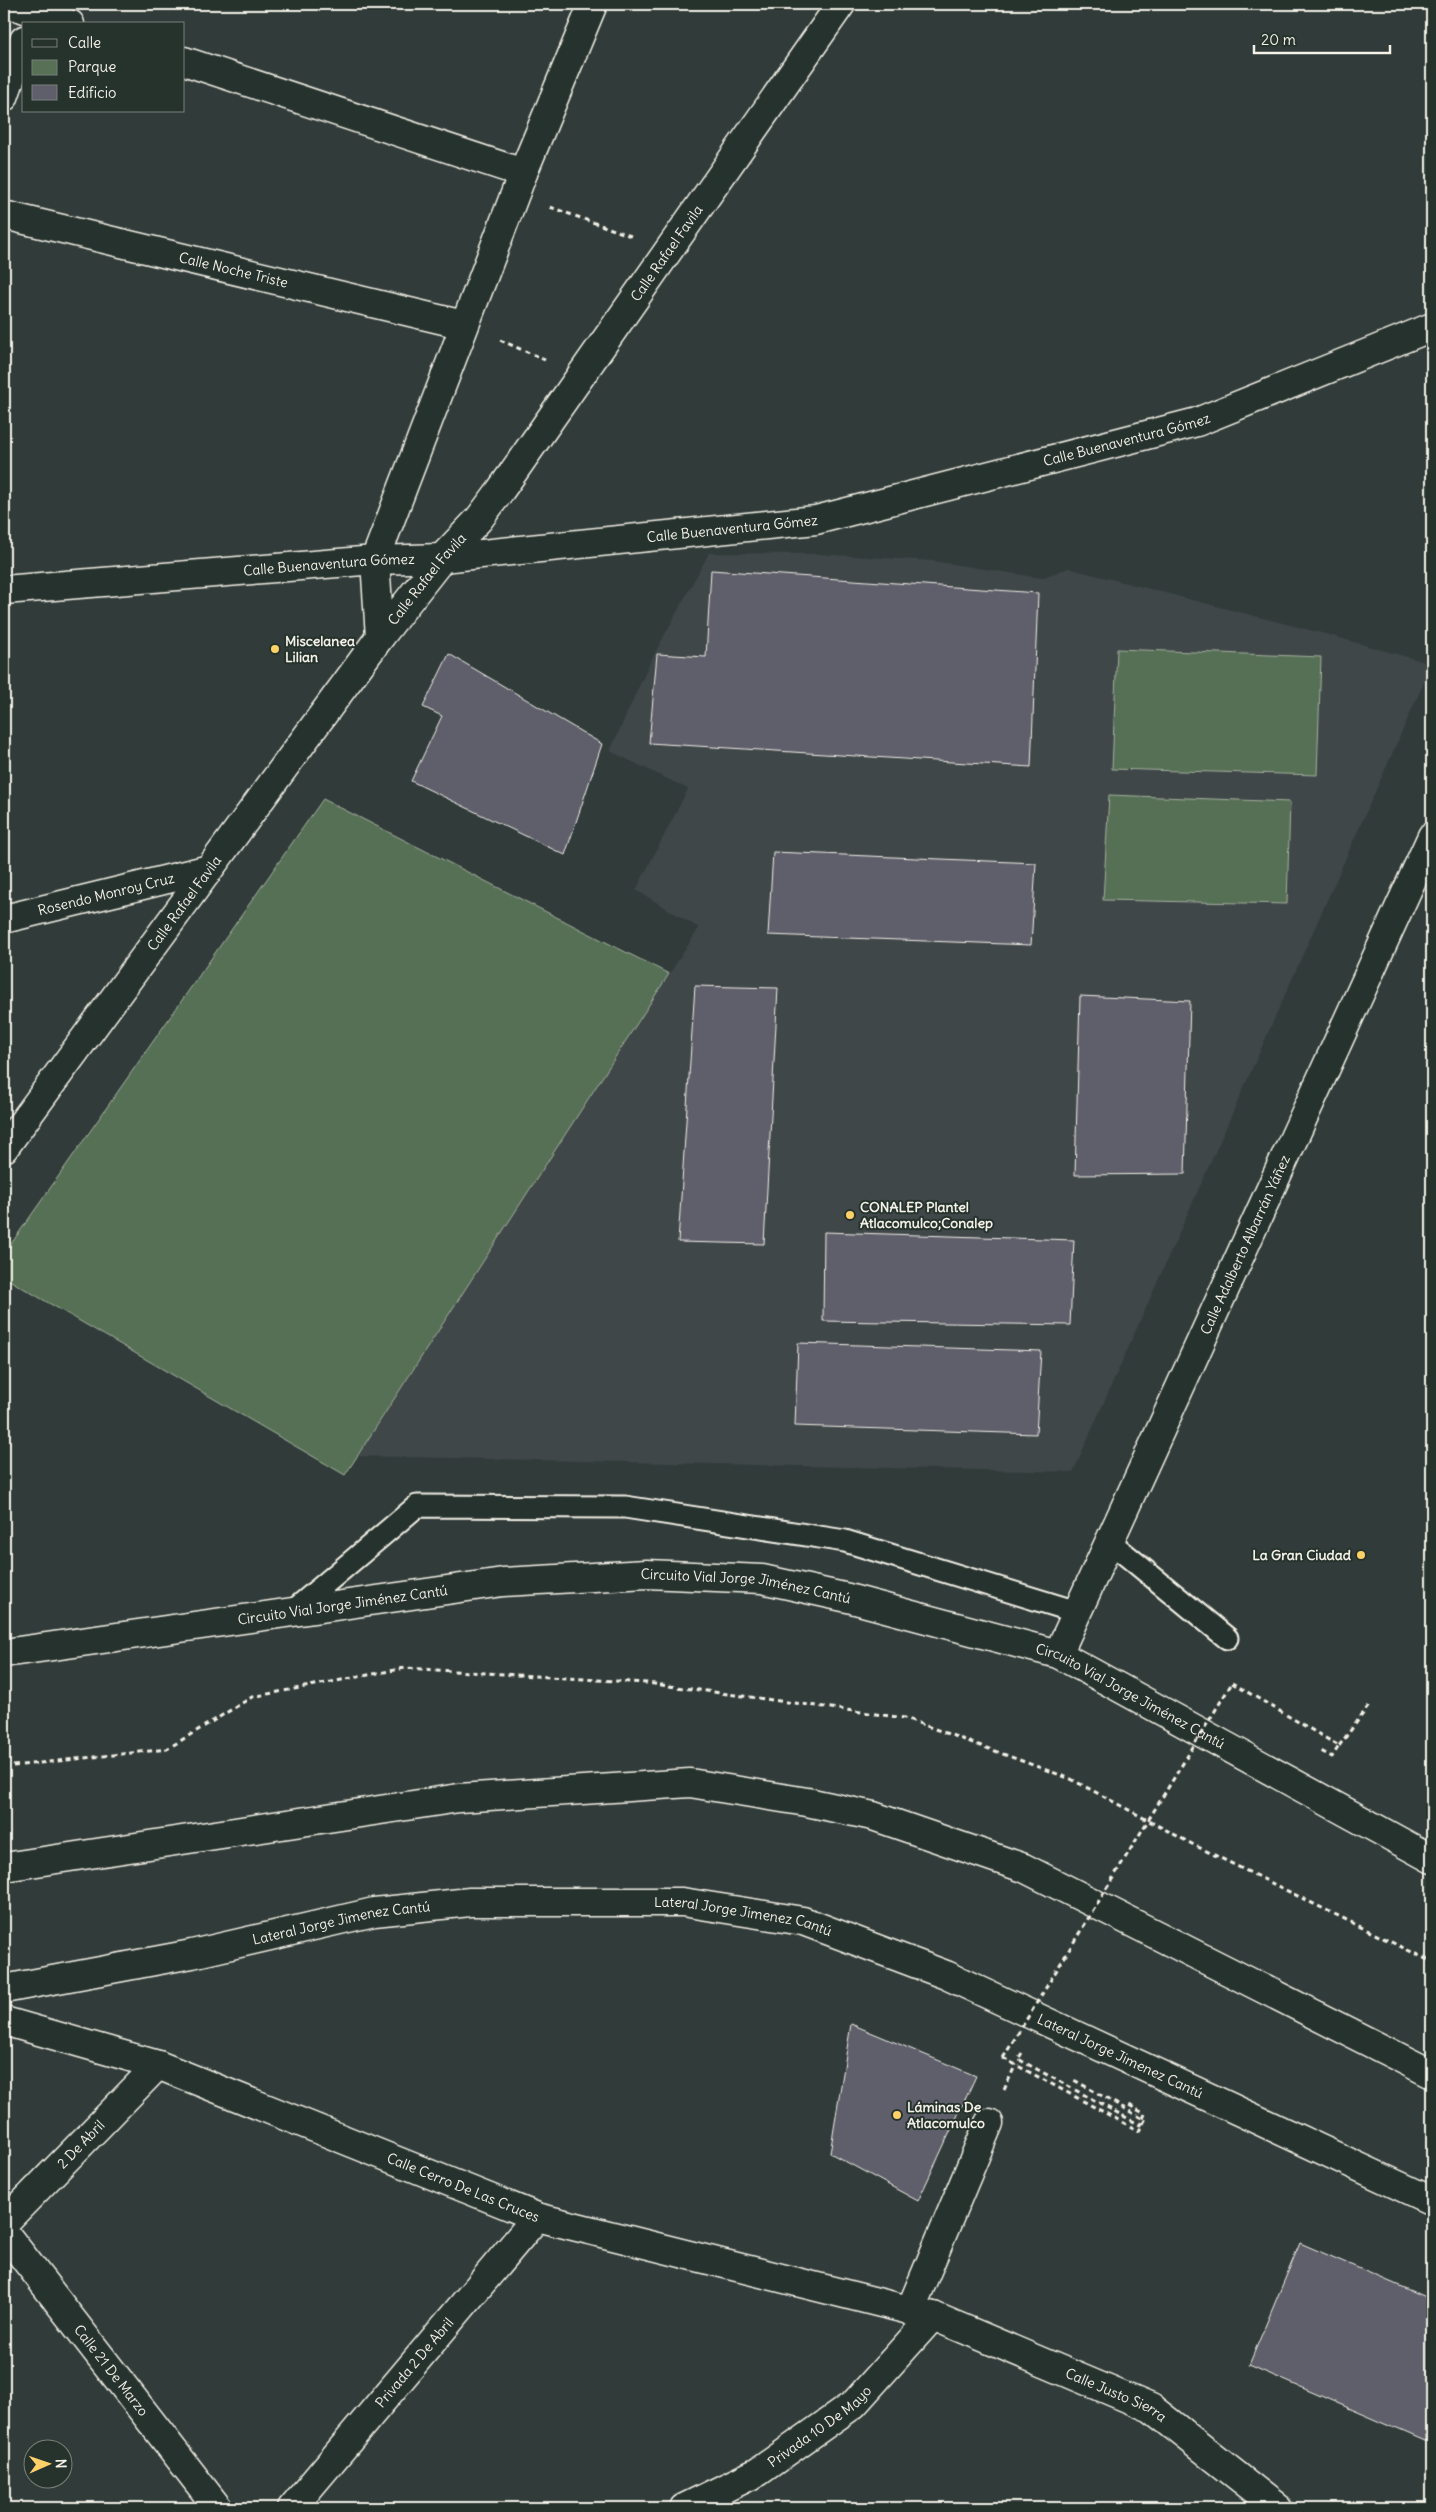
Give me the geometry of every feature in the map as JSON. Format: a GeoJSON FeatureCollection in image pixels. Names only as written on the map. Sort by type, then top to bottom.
{"type":"FeatureCollection","features":[{"type":"Feature","properties":{"kind":"street"},"geometry":{"type":"LineString","coordinates":[[380,637],[375,560],[519,183],[592,4]]}},
{"type":"Feature","properties":{"kind":"street","name":"Calle Rafael Favila"},"geometry":{"type":"LineString","coordinates":[[4,1148],[380,637],[442,558],[480,519],[842,4]]}},
{"type":"Feature","properties":{"kind":"street"},"geometry":{"type":"LineString","coordinates":[[27,11],[63,22]]}},
{"type":"Feature","properties":{"kind":"street"},"geometry":{"type":"LineString","coordinates":[[4,97],[22,46]]}},
{"type":"Feature","properties":{"kind":"street"},"geometry":{"type":"LineString","coordinates":[[185,61],[519,183]]}},
{"type":"Feature","properties":{"kind":"street","name":"Calle Noche Triste"},"geometry":{"type":"LineString","coordinates":[[4,215],[464,324]]}},
{"type":"Feature","properties":{"kind":"street","name":"Calle Buenaventura Gómez"},"geometry":{"type":"LineString","coordinates":[[4,590],[375,560],[442,558],[816,520],[1197,422],[1432,327]]}},
{"type":"Feature","properties":{"kind":"street","name":"Calle Adalberto Albarrán Yáñez"},"geometry":{"type":"LineString","coordinates":[[1058,1654],[1432,836]]}},
{"type":"Feature","properties":{"kind":"street","name":"Rosendo Monroy Cruz"},"geometry":{"type":"LineString","coordinates":[[4,919],[209,869]]}},
{"type":"Feature","properties":{"kind":"street","name":"Circuito Vial Jorge Jiménez Cantú"},"geometry":{"type":"LineString","coordinates":[[4,1653],[503,1582],[647,1574],[762,1579],[848,1598],[1058,1654],[1432,1858]]}},
{"type":"Feature","properties":{"kind":"street"},"geometry":{"type":"LineString","coordinates":[[4,1867],[459,1798],[690,1783],[807,1802],[873,1816],[1024,1868],[1432,2074]]}},
{"type":"Feature","properties":{"kind":"street","name":"Lateral Jorge Jimenez Cantú"},"geometry":{"type":"LineString","coordinates":[[4,1989],[192,1954],[374,1912],[470,1902],[682,1902],[803,1921],[946,1975],[1432,2201]]}},
{"type":"Feature","properties":{"kind":"street","name":"Calle Cerro De Las Cruces"},"geometry":{"type":"LineString","coordinates":[[4,2021],[158,2065],[537,2217],[922,2313]]}},
{"type":"Feature","properties":{"kind":"street","name":"2 De Abril"},"geometry":{"type":"LineString","coordinates":[[4,2223],[158,2065]]}},
{"type":"Feature","properties":{"kind":"street","name":"Privada 10 De Mayo"},"geometry":{"type":"LineString","coordinates":[[684,2508],[758,2472],[854,2404],[922,2313],[989,2123]]}},
{"type":"Feature","properties":{"kind":"street","name":"Privada 2 De Abril"},"geometry":{"type":"LineString","coordinates":[[292,2508],[537,2217]]}},
{"type":"Feature","properties":{"kind":"street","name":"Calle 21 De Marzo"},"geometry":{"type":"LineString","coordinates":[[4,2232],[218,2508]]}},
{"type":"Feature","properties":{"kind":"street","name":"Calle Justo Sierra"},"geometry":{"type":"LineString","coordinates":[[922,2313],[1151,2408],[1278,2508]]}},
{"type":"Feature","properties":{"kind":"lane"},"geometry":{"type":"LineString","coordinates":[[293,1611],[417,1506],[625,1506],[845,1541],[1077,1612]]}},
{"type":"Feature","properties":{"kind":"lane"},"geometry":{"type":"LineString","coordinates":[[1109,1541],[1227,1638]]}},
{"type":"Feature","properties":{"kind":"path"},"geometry":{"type":"LineString","coordinates":[[519,183],[632,237]]}},
{"type":"Feature","properties":{"kind":"path"},"geometry":{"type":"LineString","coordinates":[[464,324],[548,361]]}},
{"type":"Feature","properties":{"kind":"path"},"geometry":{"type":"LineString","coordinates":[[1067,2076],[1144,2120],[1139,2131],[1003,2058],[1232,1683],[1339,1746]]}},
{"type":"Feature","properties":{"kind":"path"},"geometry":{"type":"LineString","coordinates":[[1315,1748],[1332,1756],[1370,1704]]}},
{"type":"Feature","properties":{"kind":"path"},"geometry":{"type":"LineString","coordinates":[[1024,2051],[1018,2059],[1140,2125],[1145,2114]]}},
{"type":"Feature","properties":{"kind":"shaded area","name":"CONALEP Plantel Atlacomulco;Conalep"},"geometry":{"type":"Polygon","coordinates":[[[709,553],[819,554],[933,561],[1041,578],[1068,568],[1329,635],[1432,664],[1073,1472],[358,1456],[699,928],[636,890],[688,789],[610,751],[650,662],[709,553]]]}},
{"type":"Feature","properties":{"kind":"green space"},"geometry":{"type":"Polygon","coordinates":[[[1117,649],[1321,657],[1317,775],[1112,769],[1117,649]]]}},
{"type":"Feature","properties":{"kind":"green space"},"geometry":{"type":"Polygon","coordinates":[[[1109,795],[1290,802],[1287,904],[1103,900],[1109,795]]]}},
{"type":"Feature","properties":{"kind":"green space"},"geometry":{"type":"Polygon","coordinates":[[[323,799],[669,974],[345,1475],[4,1277],[4,1254],[323,799]]]}},
{"type":"Feature","properties":{"kind":"building"},"geometry":{"type":"Polygon","coordinates":[[[711,570],[1038,593],[1031,767],[649,743],[657,654],[706,657],[711,570]]]}},
{"type":"Feature","properties":{"kind":"building"},"geometry":{"type":"Polygon","coordinates":[[[449,654],[602,744],[565,855],[411,781],[442,716],[423,707],[449,654]]]}},
{"type":"Feature","properties":{"kind":"building"},"geometry":{"type":"Polygon","coordinates":[[[773,852],[1036,863],[1031,945],[768,935],[773,852]]]}},
{"type":"Feature","properties":{"kind":"building"},"geometry":{"type":"Polygon","coordinates":[[[695,986],[778,988],[764,1244],[678,1242],[695,986]]]}},
{"type":"Feature","properties":{"kind":"building"},"geometry":{"type":"Polygon","coordinates":[[[1080,996],[1190,1001],[1185,1174],[1075,1175],[1080,996]]]}},
{"type":"Feature","properties":{"kind":"building"},"geometry":{"type":"Polygon","coordinates":[[[824,1232],[1074,1240],[1070,1325],[823,1321],[824,1232]]]}},
{"type":"Feature","properties":{"kind":"building"},"geometry":{"type":"Polygon","coordinates":[[[798,1343],[1041,1351],[1036,1434],[795,1426],[798,1343]]]}},
{"type":"Feature","properties":{"kind":"building","name":"Láminas De Atlacomulco"},"geometry":{"type":"Polygon","coordinates":[[[851,2024],[976,2076],[918,2201],[830,2153],[851,2024]]]}},
{"type":"Feature","properties":{"kind":"building"},"geometry":{"type":"Polygon","coordinates":[[[1300,2243],[1432,2300],[1432,2444],[1249,2365],[1300,2243]]]}},
{"type":"Feature","properties":{"kind":"place","name":"Miscelanea Lilian"},"geometry":{"type":"Point","coordinates":[275,649]}},
{"type":"Feature","properties":{"kind":"place","name":"CONALEP Plantel Atlacomulco;Conalep"},"geometry":{"type":"Point","coordinates":[850,1215]}},
{"type":"Feature","properties":{"kind":"place","name":"La Gran Ciudad"},"geometry":{"type":"Point","coordinates":[1361,1555]}},
{"type":"Feature","properties":{"kind":"place","name":"Láminas De Atlacomulco"},"geometry":{"type":"Point","coordinates":[897,2115]}}]}
